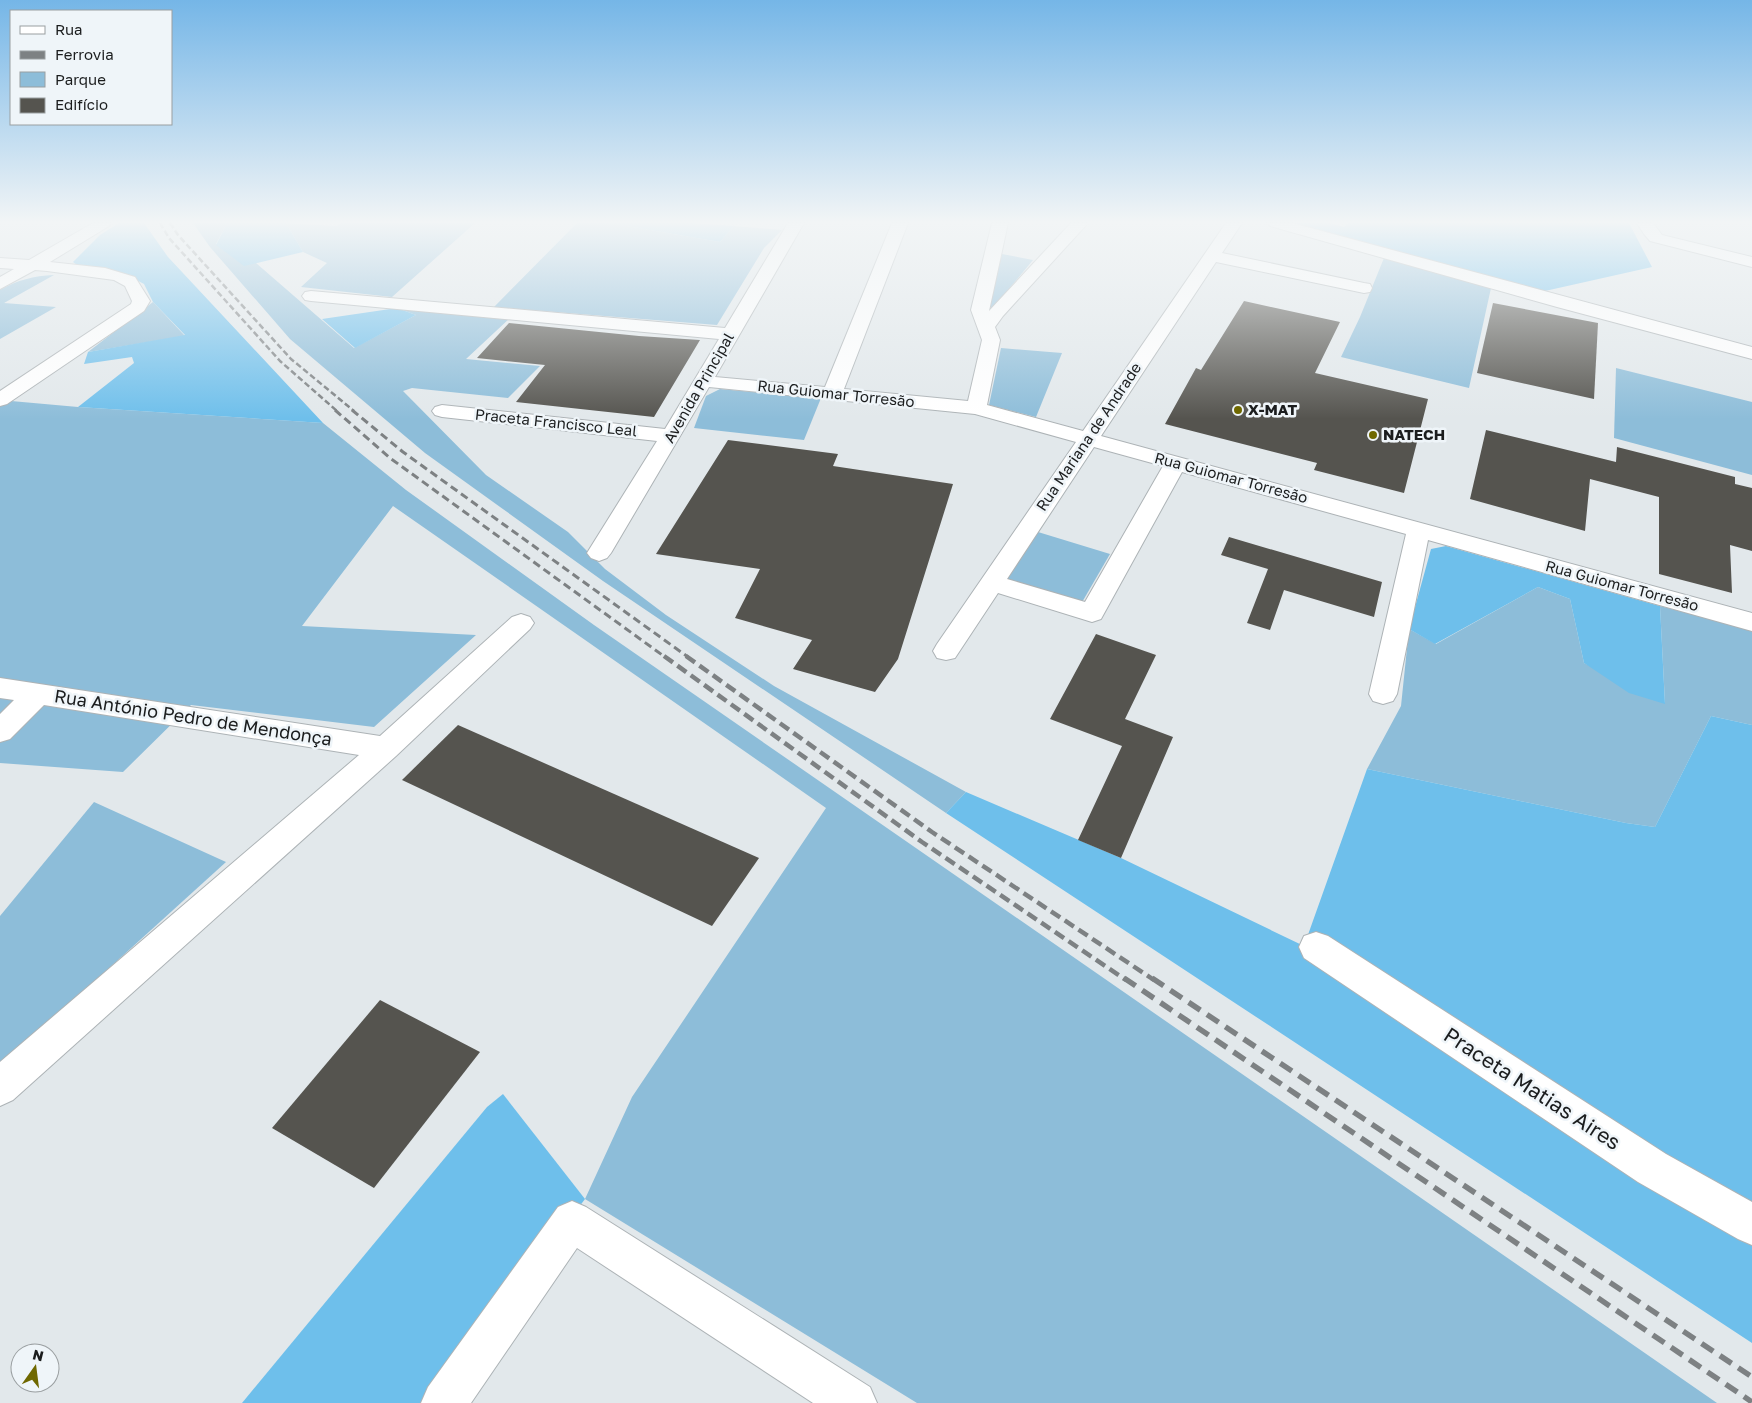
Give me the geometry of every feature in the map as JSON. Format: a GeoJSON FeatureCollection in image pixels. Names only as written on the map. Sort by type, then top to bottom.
{"type":"FeatureCollection","features":[{"type":"Feature","properties":{"kind":"street"},"geometry":{"type":"LineString","coordinates":[[0,400],[141,304],[133,288]]}},
{"type":"Feature","properties":{"kind":"street","name":"Avenida Principal"},"geometry":{"type":"LineString","coordinates":[[600,552],[671,436],[756,288]]}},
{"type":"Feature","properties":{"kind":"street"},"geometry":{"type":"LineString","coordinates":[[832,394],[874,288]]}},
{"type":"Feature","properties":{"kind":"street"},"geometry":{"type":"LineString","coordinates":[[976,408],[991,340],[980,310],[985,288]]}},
{"type":"Feature","properties":{"kind":"street"},"geometry":{"type":"LineString","coordinates":[[986,328],[996,312],[1018,288]]}},
{"type":"Feature","properties":{"kind":"street","name":"Rua Mariana de Andrade"},"geometry":{"type":"LineString","coordinates":[[946,651],[1190,288]]}},
{"type":"Feature","properties":{"kind":"street"},"geometry":{"type":"LineString","coordinates":[[1511,288],[1752,353]]}},
{"type":"Feature","properties":{"kind":"street"},"geometry":{"type":"LineString","coordinates":[[311,296],[729,334]]}},
{"type":"Feature","properties":{"kind":"street","name":"Rua Guiomar Torresão"},"geometry":{"type":"LineString","coordinates":[[702,381],[976,408],[1752,622]]}},
{"type":"Feature","properties":{"kind":"street","name":"Praceta Francisco Leal"},"geometry":{"type":"LineString","coordinates":[[442,411],[671,436]]}},
{"type":"Feature","properties":{"kind":"street"},"geometry":{"type":"LineString","coordinates":[[992,583],[1092,613],[1176,463]]}},
{"type":"Feature","properties":{"kind":"street"},"geometry":{"type":"LineString","coordinates":[[1383,694],[1418,530]]}},
{"type":"Feature","properties":{"kind":"street"},"geometry":{"type":"LineString","coordinates":[[0,1088],[386,748],[521,623]]}},
{"type":"Feature","properties":{"kind":"street","name":"Rua António Pedro de Mendonça"},"geometry":{"type":"LineString","coordinates":[[0,688],[386,748]]}},
{"type":"Feature","properties":{"kind":"street"},"geometry":{"type":"LineString","coordinates":[[0,730],[38,694]]}},
{"type":"Feature","properties":{"kind":"street","name":"Praceta Matias Aires"},"geometry":{"type":"LineString","coordinates":[[1316,947],[1652,1168],[1752,1225]]}},
{"type":"Feature","properties":{"kind":"street"},"geometry":{"type":"LineString","coordinates":[[444,1403],[572,1221],[854,1403]]}},
{"type":"Feature","properties":{"kind":"green space"},"geometry":{"type":"Polygon","coordinates":[[[30,288],[4,303],[56,307],[0,339],[0,290],[30,288]]]}},
{"type":"Feature","properties":{"kind":"green space"},"geometry":{"type":"Polygon","coordinates":[[[246,288],[285,288],[354,348],[416,315],[397,308],[510,318],[466,359],[540,366],[508,398],[412,388],[403,391],[486,475],[568,532],[605,569],[666,615],[774,686],[966,792],[946,813],[603,581],[425,453],[290,339],[246,288]]]}},
{"type":"Feature","properties":{"kind":"green space"},"geometry":{"type":"Polygon","coordinates":[[[314,288],[402,288],[392,297],[314,288]]]}},
{"type":"Feature","properties":{"kind":"green space"},"geometry":{"type":"Polygon","coordinates":[[[512,288],[739,288],[717,325],[494,307],[512,288]]]}},
{"type":"Feature","properties":{"kind":"green space"},"geometry":{"type":"Polygon","coordinates":[[[993,288],[1009,288],[994,307],[988,307],[993,288]]]}},
{"type":"Feature","properties":{"kind":"green space"},"geometry":{"type":"Polygon","coordinates":[[[1372,288],[1491,288],[1469,388],[1341,357],[1372,288]]]}},
{"type":"Feature","properties":{"kind":"green space"},"geometry":{"type":"Polygon","coordinates":[[[153,302],[185,336],[88,352],[153,302]]]}},
{"type":"Feature","properties":{"kind":"green space"},"geometry":{"type":"Polygon","coordinates":[[[1001,348],[1062,353],[1036,417],[989,405],[1001,348]]]}},
{"type":"Feature","properties":{"kind":"green space"},"geometry":{"type":"Polygon","coordinates":[[[1616,368],[1752,402],[1752,475],[1614,438],[1616,368]]]}},
{"type":"Feature","properties":{"kind":"green space"},"geometry":{"type":"Polygon","coordinates":[[[720,389],[821,398],[804,440],[694,428],[706,396],[720,389]]]}},
{"type":"Feature","properties":{"kind":"green space"},"geometry":{"type":"Polygon","coordinates":[[[0,400],[323,423],[406,490],[594,625],[1717,1403],[917,1403],[585,1199],[632,1097],[826,808],[393,506],[302,626],[476,635],[374,727],[191,705],[123,772],[0,763],[0,400]]]}},
{"type":"Feature","properties":{"kind":"green space"},"geometry":{"type":"Polygon","coordinates":[[[1038,532],[1110,554],[1081,604],[1006,579],[1038,532]]]}},
{"type":"Feature","properties":{"kind":"green space"},"geometry":{"type":"Polygon","coordinates":[[[1538,587],[1570,599],[1584,663],[1665,703],[1660,606],[1752,630],[1752,725],[1711,716],[1655,827],[1626,823],[1367,769],[1401,706],[1409,629],[1436,644],[1538,587]]]}},
{"type":"Feature","properties":{"kind":"green space"},"geometry":{"type":"Polygon","coordinates":[[[94,802],[226,862],[0,1067],[0,916],[94,802]]]}},
{"type":"Feature","properties":{"kind":"shaded area"},"geometry":{"type":"Polygon","coordinates":[[[146,288],[197,288],[323,423],[78,407],[134,363],[132,357],[84,364],[88,352],[185,335],[153,302],[146,288]]]}},
{"type":"Feature","properties":{"kind":"shaded area"},"geometry":{"type":"Polygon","coordinates":[[[1520,288],[1556,288],[1536,293],[1520,288]]]}},
{"type":"Feature","properties":{"kind":"shaded area"},"geometry":{"type":"Polygon","coordinates":[[[397,308],[416,315],[355,348],[322,319],[397,308]]]}},
{"type":"Feature","properties":{"kind":"shaded area"},"geometry":{"type":"Polygon","coordinates":[[[1446,546],[1660,606],[1665,704],[1629,693],[1584,663],[1570,599],[1538,587],[1435,644],[1409,629],[1431,549],[1446,546]]]}},
{"type":"Feature","properties":{"kind":"shaded area"},"geometry":{"type":"Polygon","coordinates":[[[1711,716],[1752,725],[1752,1343],[946,813],[966,792],[1121,858],[1304,946],[1367,769],[1626,823],[1655,827],[1711,716]]]}},
{"type":"Feature","properties":{"kind":"shaded area"},"geometry":{"type":"Polygon","coordinates":[[[503,1094],[585,1199],[431,1403],[242,1403],[487,1107],[503,1094]]]}},
{"type":"Feature","properties":{"kind":"building"},"geometry":{"type":"Polygon","coordinates":[[[1244,301],[1340,322],[1315,373],[1428,399],[1404,493],[1314,470],[1317,463],[1165,424],[1196,368],[1201,370],[1244,301]]]}},
{"type":"Feature","properties":{"kind":"building"},"geometry":{"type":"Polygon","coordinates":[[[1493,303],[1598,323],[1594,399],[1477,373],[1493,303]]]}},
{"type":"Feature","properties":{"kind":"building"},"geometry":{"type":"Polygon","coordinates":[[[509,323],[700,340],[654,417],[516,402],[545,365],[477,358],[509,323]]]}},
{"type":"Feature","properties":{"kind":"building"},"geometry":{"type":"Polygon","coordinates":[[[1486,430],[1616,462],[1617,447],[1735,477],[1735,484],[1752,488],[1752,551],[1730,545],[1732,593],[1659,574],[1659,497],[1590,479],[1585,531],[1470,499],[1486,430]]]}},
{"type":"Feature","properties":{"kind":"building"},"geometry":{"type":"Polygon","coordinates":[[[728,440],[838,454],[833,466],[953,484],[898,659],[875,692],[793,669],[812,640],[735,618],[760,569],[656,554],[728,440]]]}},
{"type":"Feature","properties":{"kind":"building"},"geometry":{"type":"Polygon","coordinates":[[[1229,537],[1382,582],[1374,617],[1284,590],[1270,630],[1247,623],[1268,569],[1221,555],[1229,537]]]}},
{"type":"Feature","properties":{"kind":"building"},"geometry":{"type":"Polygon","coordinates":[[[1096,634],[1156,655],[1125,719],[1173,737],[1121,858],[1078,840],[1122,746],[1050,719],[1096,634]]]}},
{"type":"Feature","properties":{"kind":"building"},"geometry":{"type":"Polygon","coordinates":[[[458,725],[759,858],[712,926],[402,780],[458,725]]]}},
{"type":"Feature","properties":{"kind":"building"},"geometry":{"type":"Polygon","coordinates":[[[380,1000],[480,1052],[374,1188],[272,1128],[380,1000]]]}},
{"type":"Feature","properties":{"kind":"railway"},"geometry":{"type":"LineString","coordinates":[[215,288],[280,361],[337,411]]}},
{"type":"Feature","properties":{"kind":"railway"},"geometry":{"type":"LineString","coordinates":[[227,288],[291,359],[354,411]]}},
{"type":"Feature","properties":{"kind":"railway"},"geometry":{"type":"LineString","coordinates":[[335,410],[390,458],[665,657]]}},
{"type":"Feature","properties":{"kind":"railway"},"geometry":{"type":"LineString","coordinates":[[352,410],[403,452],[688,657]]}},
{"type":"Feature","properties":{"kind":"railway"},"geometry":{"type":"LineString","coordinates":[[664,656],[922,842],[1126,980]]}},
{"type":"Feature","properties":{"kind":"railway"},"geometry":{"type":"LineString","coordinates":[[686,656],[932,832],[1154,980]]}},
{"type":"Feature","properties":{"kind":"railway"},"geometry":{"type":"LineString","coordinates":[[1124,978],[1752,1402]]}},
{"type":"Feature","properties":{"kind":"railway"},"geometry":{"type":"LineString","coordinates":[[1152,978],[1752,1377]]}},
{"type":"Feature","properties":{"kind":"place","name":"X-MAT"},"geometry":{"type":"Point","coordinates":[1238,410]}},
{"type":"Feature","properties":{"kind":"place","name":"NATECH"},"geometry":{"type":"Point","coordinates":[1373,435]}}]}
